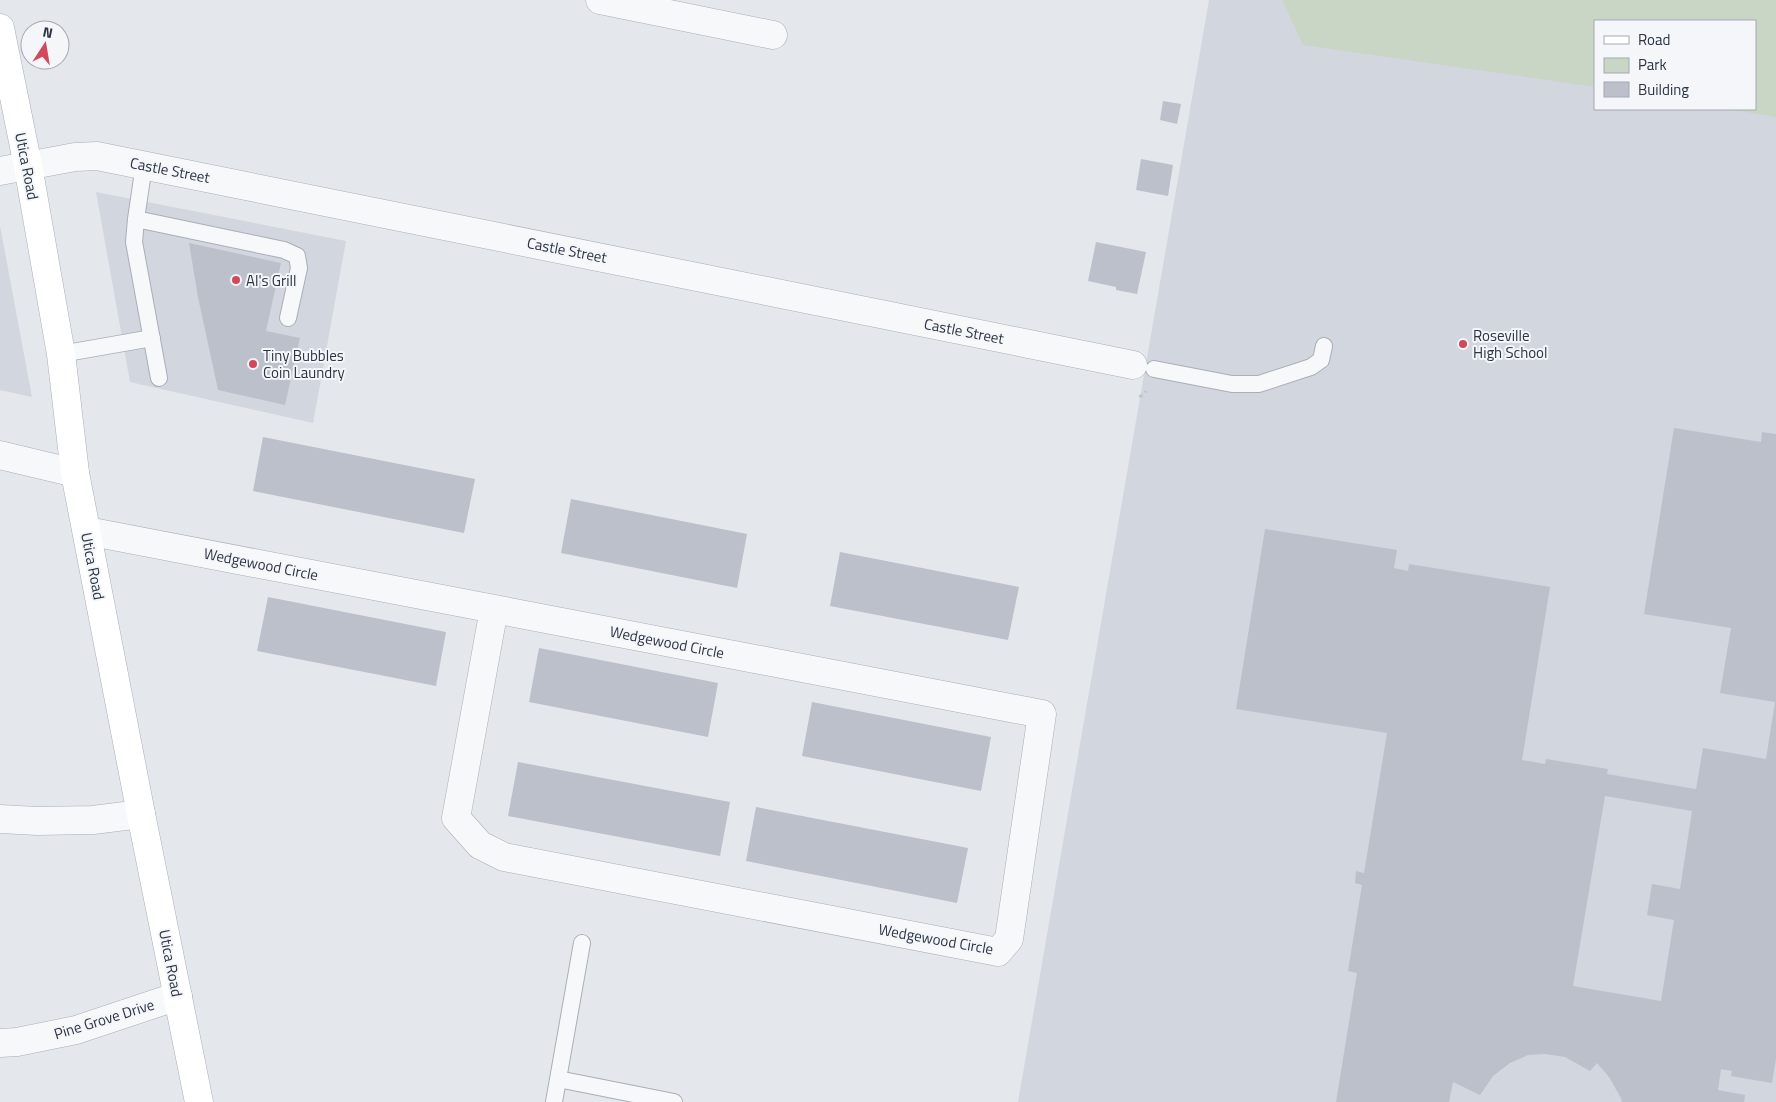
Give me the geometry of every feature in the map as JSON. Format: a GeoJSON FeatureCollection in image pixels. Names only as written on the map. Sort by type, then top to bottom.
{"type":"FeatureCollection","features":[{"type":"Feature","properties":{"kind":"main road","name":"Utica Road"},"geometry":{"type":"LineString","coordinates":[[0,28],[28,166],[62,354],[75,473],[198,1102]]}},
{"type":"Feature","properties":{"kind":"street"},"geometry":{"type":"LineString","coordinates":[[600,0],[773,35]]}},
{"type":"Feature","properties":{"kind":"street","name":"Castle Street"},"geometry":{"type":"LineString","coordinates":[[0,170],[75,157],[98,156],[1144,367]]}},
{"type":"Feature","properties":{"kind":"street"},"geometry":{"type":"LineString","coordinates":[[0,455],[75,473]]}},
{"type":"Feature","properties":{"kind":"street","name":"Wedgewood Circle"},"geometry":{"type":"LineString","coordinates":[[87,531],[1042,714],[1009,939],[998,952],[504,856],[480,845],[456,818],[494,609]]}},
{"type":"Feature","properties":{"kind":"street"},"geometry":{"type":"LineString","coordinates":[[0,819],[37,821],[93,820],[141,814]]}},
{"type":"Feature","properties":{"kind":"street","name":"Pine Grove Drive"},"geometry":{"type":"LineString","coordinates":[[0,1043],[17,1042],[76,1030],[178,996]]}},
{"type":"Feature","properties":{"kind":"lane"},"geometry":{"type":"LineString","coordinates":[[144,165],[134,242],[159,378]]}},
{"type":"Feature","properties":{"kind":"lane"},"geometry":{"type":"LineString","coordinates":[[136,218],[284,250],[297,256],[299,268],[288,318]]}},
{"type":"Feature","properties":{"kind":"lane"},"geometry":{"type":"LineString","coordinates":[[62,354],[152,338]]}},
{"type":"Feature","properties":{"kind":"lane"},"geometry":{"type":"LineString","coordinates":[[1144,367],[1232,384],[1258,384],[1311,367],[1321,360],[1324,346]]}},
{"type":"Feature","properties":{"kind":"lane"},"geometry":{"type":"LineString","coordinates":[[554,1102],[582,943]]}},
{"type":"Feature","properties":{"kind":"lane"},"geometry":{"type":"LineString","coordinates":[[558,1080],[674,1102]]}},
{"type":"Feature","properties":{"kind":"shaded area","name":"Roseville High School"},"geometry":{"type":"Polygon","coordinates":[[[1209,0],[1776,0],[1776,1102],[1018,1102],[1209,0]]]}},
{"type":"Feature","properties":{"kind":"shaded area"},"geometry":{"type":"Polygon","coordinates":[[[96,192],[346,241],[313,423],[130,382],[96,192]]]}},
{"type":"Feature","properties":{"kind":"shaded area"},"geometry":{"type":"Polygon","coordinates":[[[0,226],[32,397],[0,390],[0,226]]]}},
{"type":"Feature","properties":{"kind":"green space"},"geometry":{"type":"Polygon","coordinates":[[[1282,0],[1776,0],[1776,117],[1735,110],[1756,110],[1756,20],[1594,20],[1594,87],[1303,45],[1282,0]]]}},
{"type":"Feature","properties":{"kind":"building"},"geometry":{"type":"Polygon","coordinates":[[[1163,101],[1181,104],[1177,124],[1160,120],[1163,101]]]}},
{"type":"Feature","properties":{"kind":"building"},"geometry":{"type":"Polygon","coordinates":[[[1141,159],[1173,165],[1168,196],[1136,190],[1141,159]]]}},
{"type":"Feature","properties":{"kind":"building"},"geometry":{"type":"Polygon","coordinates":[[[1096,242],[1146,252],[1137,294],[1116,290],[1116,287],[1088,281],[1096,242]]]}},
{"type":"Feature","properties":{"kind":"building","name":"Tiny Bubbles Coin Laundry"},"geometry":{"type":"Polygon","coordinates":[[[189,243],[281,263],[266,331],[300,338],[285,405],[218,390],[198,297],[189,243]]]}},
{"type":"Feature","properties":{"kind":"building"},"geometry":{"type":"Polygon","coordinates":[[[1674,428],[1761,442],[1762,432],[1776,434],[1776,1059],[1772,1083],[1731,1076],[1732,1071],[1721,1069],[1718,1090],[1745,1095],[1744,1102],[1622,1102],[1609,1077],[1597,1063],[1590,1071],[1565,1057],[1545,1054],[1528,1055],[1510,1063],[1493,1076],[1480,1095],[1453,1082],[1449,1102],[1336,1102],[1357,973],[1348,971],[1362,885],[1355,883],[1356,871],[1364,873],[1387,733],[1236,709],[1265,529],[1397,550],[1394,568],[1408,571],[1409,564],[1550,587],[1522,760],[1545,764],[1546,759],[1608,769],[1607,774],[1696,789],[1703,748],[1766,759],[1775,702],[1720,693],[1731,628],[1644,614],[1674,428]],[[1605,796],[1573,986],[1661,1001],[1674,920],[1647,915],[1652,884],[1680,889],[1692,811],[1605,796]]]}},
{"type":"Feature","properties":{"kind":"building"},"geometry":{"type":"Polygon","coordinates":[[[263,437],[475,479],[464,533],[253,491],[263,437]]]}},
{"type":"Feature","properties":{"kind":"building"},"geometry":{"type":"Polygon","coordinates":[[[571,499],[747,534],[737,588],[561,553],[571,499]]]}},
{"type":"Feature","properties":{"kind":"building"},"geometry":{"type":"Polygon","coordinates":[[[840,552],[1019,587],[1008,640],[830,606],[840,552]]]}},
{"type":"Feature","properties":{"kind":"building"},"geometry":{"type":"Polygon","coordinates":[[[268,597],[446,632],[436,686],[257,651],[268,597]]]}},
{"type":"Feature","properties":{"kind":"building"},"geometry":{"type":"Polygon","coordinates":[[[539,648],[718,683],[708,737],[529,702],[539,648]]]}},
{"type":"Feature","properties":{"kind":"building"},"geometry":{"type":"Polygon","coordinates":[[[812,702],[991,737],[981,791],[802,756],[812,702]]]}},
{"type":"Feature","properties":{"kind":"building"},"geometry":{"type":"Polygon","coordinates":[[[518,762],[730,802],[720,856],[508,816],[518,762]]]}},
{"type":"Feature","properties":{"kind":"building"},"geometry":{"type":"Polygon","coordinates":[[[756,807],[968,848],[957,903],[746,861],[756,807]]]}},
{"type":"Feature","properties":{"kind":"place","name":"Al's Grill"},"geometry":{"type":"Point","coordinates":[236,280]}},
{"type":"Feature","properties":{"kind":"place","name":"Roseville High School"},"geometry":{"type":"Point","coordinates":[1463,344]}},
{"type":"Feature","properties":{"kind":"place","name":"Tiny Bubbles Coin Laundry"},"geometry":{"type":"Point","coordinates":[253,364]}}]}
